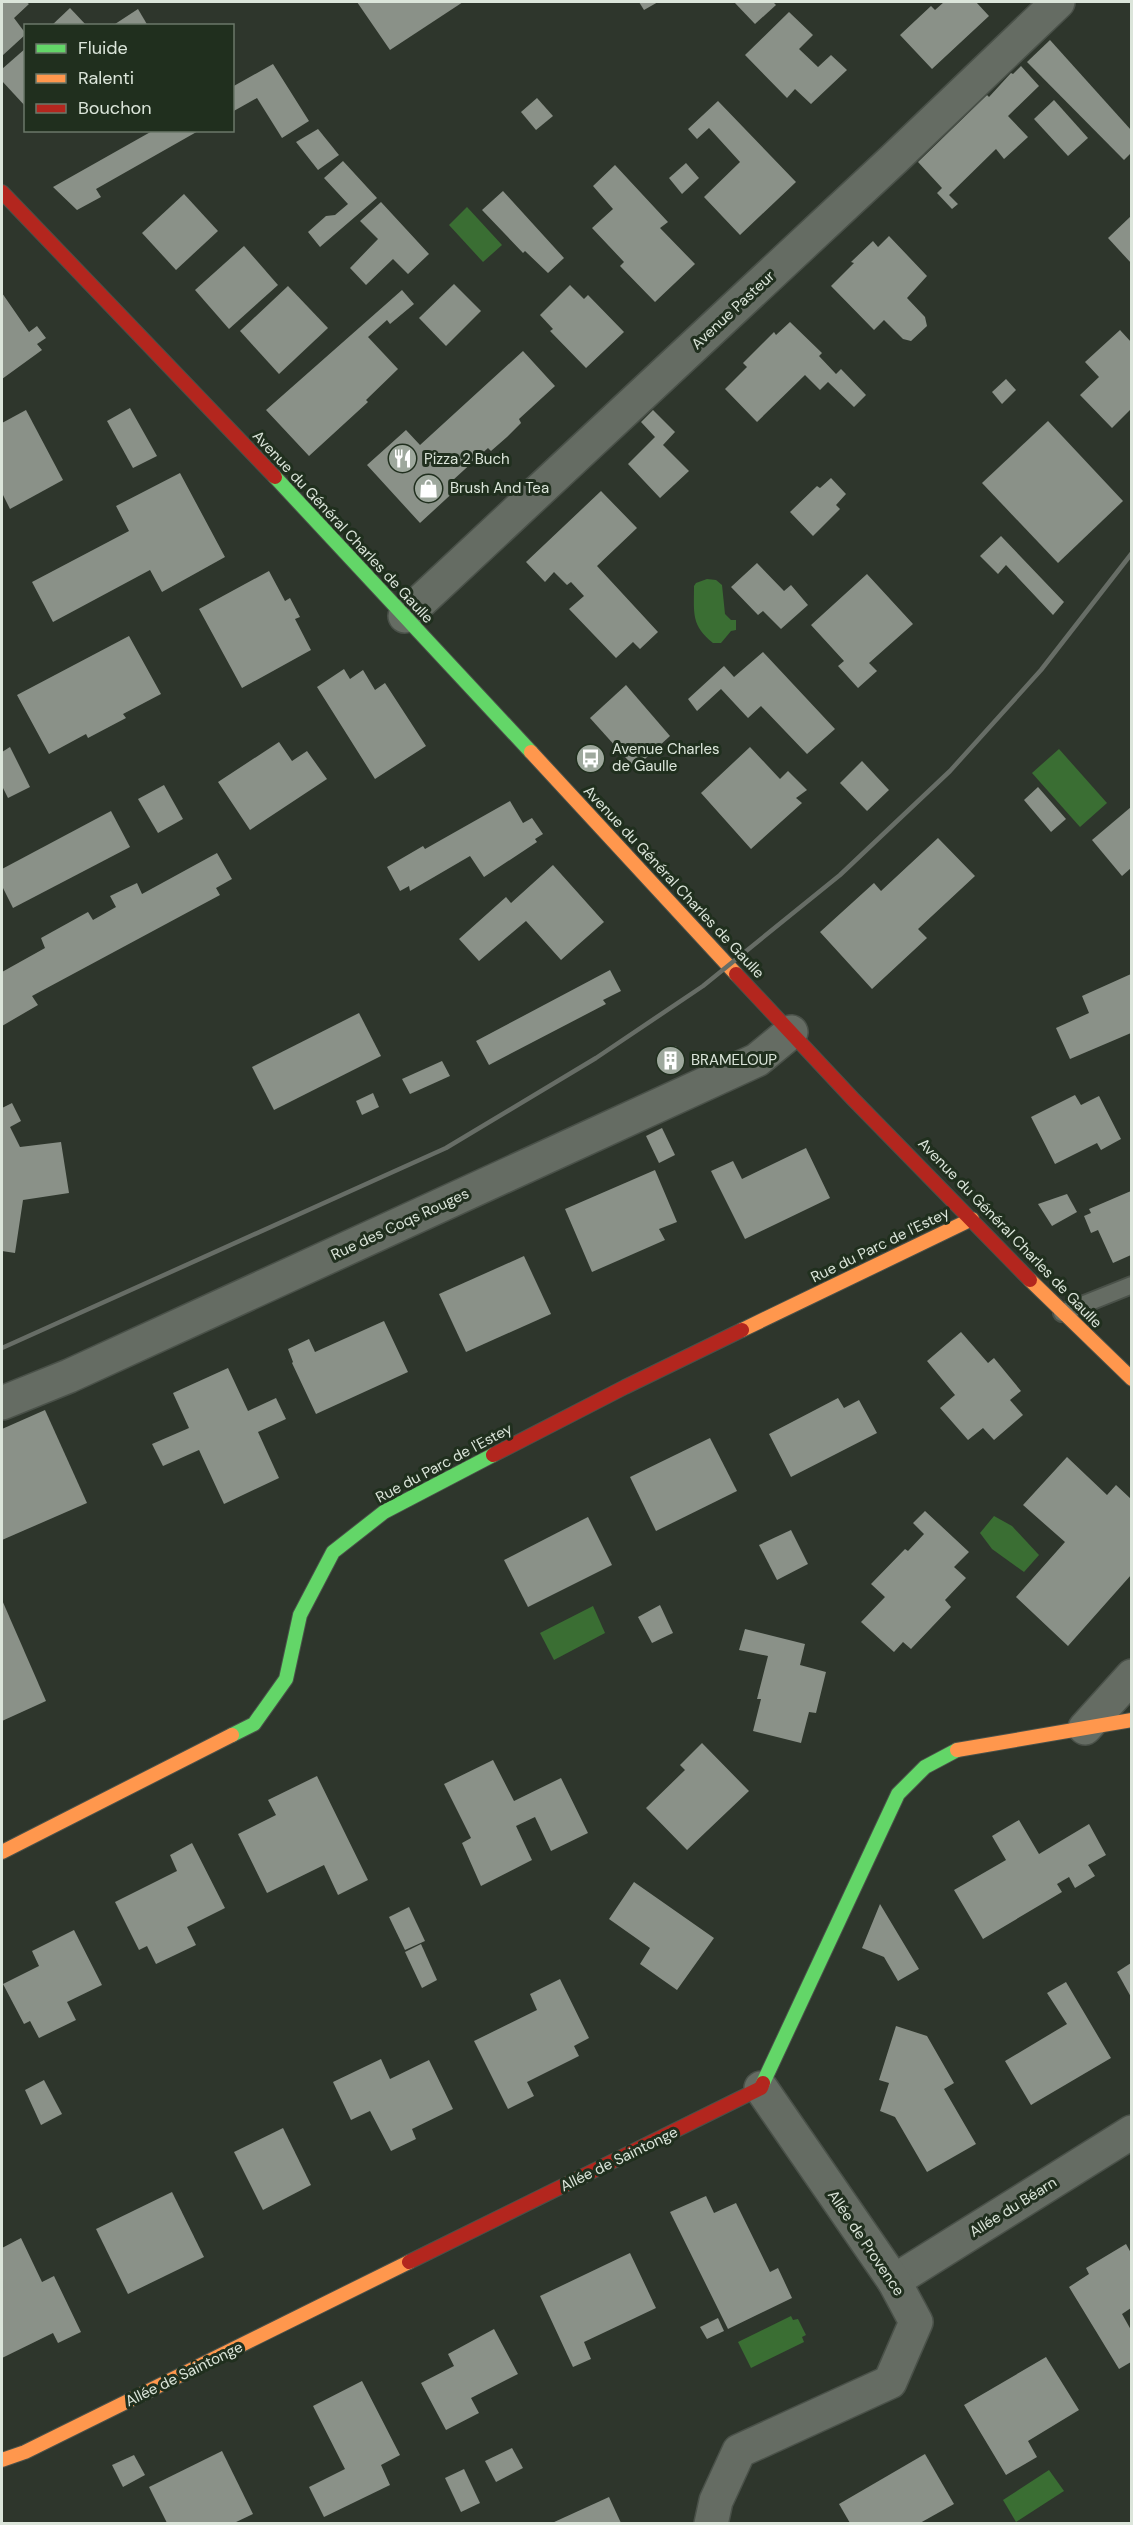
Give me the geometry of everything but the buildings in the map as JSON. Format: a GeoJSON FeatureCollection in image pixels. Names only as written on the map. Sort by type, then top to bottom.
{"type":"FeatureCollection","features":[{"type":"Feature","properties":{"kind":"street","name":"Avenue Pasteur"},"geometry":{"type":"LineString","coordinates":[[405,616],[877,175],[1058,2]]}},
{"type":"Feature","properties":{"kind":"street","name":"Avenue du Général Charles de Gaulle"},"geometry":{"type":"LineString","coordinates":[[2,192],[405,616],[791,1032],[1062,1313],[1131,1379]]}},
{"type":"Feature","properties":{"kind":"street","name":"Rue des Coqs Rouges"},"geometry":{"type":"LineString","coordinates":[[2,1403],[69,1376],[757,1060],[791,1032]]}},
{"type":"Feature","properties":{"kind":"street","name":"Rue du Parc de l'Estey"},"geometry":{"type":"LineString","coordinates":[[2,1852],[254,1724],[286,1679],[300,1615],[333,1552],[384,1512],[625,1387],[972,1219]]}},
{"type":"Feature","properties":{"kind":"street"},"geometry":{"type":"LineString","coordinates":[[1085,1728],[1131,1676]]}},
{"type":"Feature","properties":{"kind":"street"},"geometry":{"type":"LineString","coordinates":[[761,2088],[898,1794],[925,1767],[960,1748],[1131,1720]]}},
{"type":"Feature","properties":{"kind":"street","name":"Allée de Provence"},"geometry":{"type":"LineString","coordinates":[[711,2523],[716,2501],[739,2451],[890,2382],[916,2322],[894,2281],[761,2088]]}},
{"type":"Feature","properties":{"kind":"street","name":"Allée de Saintonge"},"geometry":{"type":"LineString","coordinates":[[2,2460],[25,2452],[761,2088]]}},
{"type":"Feature","properties":{"kind":"street","name":"Allée du Béarn"},"geometry":{"type":"LineString","coordinates":[[894,2281],[1131,2132]]}},
{"type":"Feature","properties":{"kind":"lane"},"geometry":{"type":"LineString","coordinates":[[1062,1313],[1131,1286]]}},
{"type":"Feature","properties":{"kind":"shaded area"},"geometry":{"type":"Polygon","coordinates":[[[467,207],[502,245],[483,262],[449,225],[467,207]]]}},
{"type":"Feature","properties":{"kind":"shaded area"},"geometry":{"type":"Polygon","coordinates":[[[707,579],[716,580],[722,585],[725,614],[731,620],[736,620],[736,630],[731,631],[721,643],[713,643],[706,637],[695,618],[694,586],[707,579]]]}},
{"type":"Feature","properties":{"kind":"shaded area"},"geometry":{"type":"Polygon","coordinates":[[[1059,749],[1107,803],[1080,827],[1032,773],[1059,749]]]}},
{"type":"Feature","properties":{"kind":"shaded area"},"geometry":{"type":"Polygon","coordinates":[[[994,1516],[1012,1526],[1039,1555],[1024,1572],[992,1549],[980,1533],[994,1516]]]}},
{"type":"Feature","properties":{"kind":"shaded area"},"geometry":{"type":"Polygon","coordinates":[[[593,1606],[605,1633],[554,1660],[540,1633],[593,1606]]]}},
{"type":"Feature","properties":{"kind":"shaded area"},"geometry":{"type":"Polygon","coordinates":[[[791,2316],[793,2320],[798,2319],[806,2335],[802,2337],[804,2342],[751,2368],[738,2342],[791,2316]]]}},
{"type":"Feature","properties":{"kind":"shaded area"},"geometry":{"type":"Polygon","coordinates":[[[1049,2470],[1064,2491],[1016,2522],[1003,2500],[1049,2470]]]}},
{"type":"Feature","properties":{"kind":"railway"},"geometry":{"type":"LineString","coordinates":[[2,1348],[446,1148],[596,1058],[703,986],[840,875],[950,771],[1041,670],[1132,553]]}},
{"type":"Feature","properties":{"kind":"traffic: fast"},"geometry":{"type":"LineString","coordinates":[[275,477],[531,752]]}},
{"type":"Feature","properties":{"kind":"traffic: fast"},"geometry":{"type":"LineString","coordinates":[[232,1735],[254,1724],[286,1679],[300,1615],[333,1552],[384,1512],[493,1455]]}},
{"type":"Feature","properties":{"kind":"traffic: fast"},"geometry":{"type":"LineString","coordinates":[[763,2083],[898,1794],[925,1767],[957,1750]]}},
{"type":"Feature","properties":{"kind":"traffic: slow"},"geometry":{"type":"LineString","coordinates":[[531,752],[736,974]]}},
{"type":"Feature","properties":{"kind":"traffic: slow"},"geometry":{"type":"LineString","coordinates":[[742,1330],[972,1219]]}},
{"type":"Feature","properties":{"kind":"traffic: slow"},"geometry":{"type":"LineString","coordinates":[[1030,1280],[1132,1379]]}},
{"type":"Feature","properties":{"kind":"traffic: slow"},"geometry":{"type":"LineString","coordinates":[[957,1750],[1132,1720]]}},
{"type":"Feature","properties":{"kind":"traffic: slow"},"geometry":{"type":"LineString","coordinates":[[2,1852],[232,1735]]}},
{"type":"Feature","properties":{"kind":"traffic: slow"},"geometry":{"type":"LineString","coordinates":[[2,2460],[25,2452],[409,2262]]}},
{"type":"Feature","properties":{"kind":"traffic: jam"},"geometry":{"type":"LineString","coordinates":[[2,192],[275,477]]}},
{"type":"Feature","properties":{"kind":"traffic: jam"},"geometry":{"type":"LineString","coordinates":[[736,974],[853,1099],[1030,1280]]}},
{"type":"Feature","properties":{"kind":"traffic: jam"},"geometry":{"type":"LineString","coordinates":[[493,1455],[742,1330]]}},
{"type":"Feature","properties":{"kind":"traffic: jam"},"geometry":{"type":"LineString","coordinates":[[409,2262],[761,2088],[763,2083]]}},
{"type":"Feature","properties":{"kind":"place","name":"Pizza 2 Buch"},"geometry":{"type":"Point","coordinates":[403,459]}},
{"type":"Feature","properties":{"kind":"place","name":"Brush And Tea"},"geometry":{"type":"Point","coordinates":[429,488]}},
{"type":"Feature","properties":{"kind":"place","name":"Avenue Charles de Gaulle"},"geometry":{"type":"Point","coordinates":[591,758]}},
{"type":"Feature","properties":{"kind":"place","name":"BRAMELOUP"},"geometry":{"type":"Point","coordinates":[670,1060]}}]}
